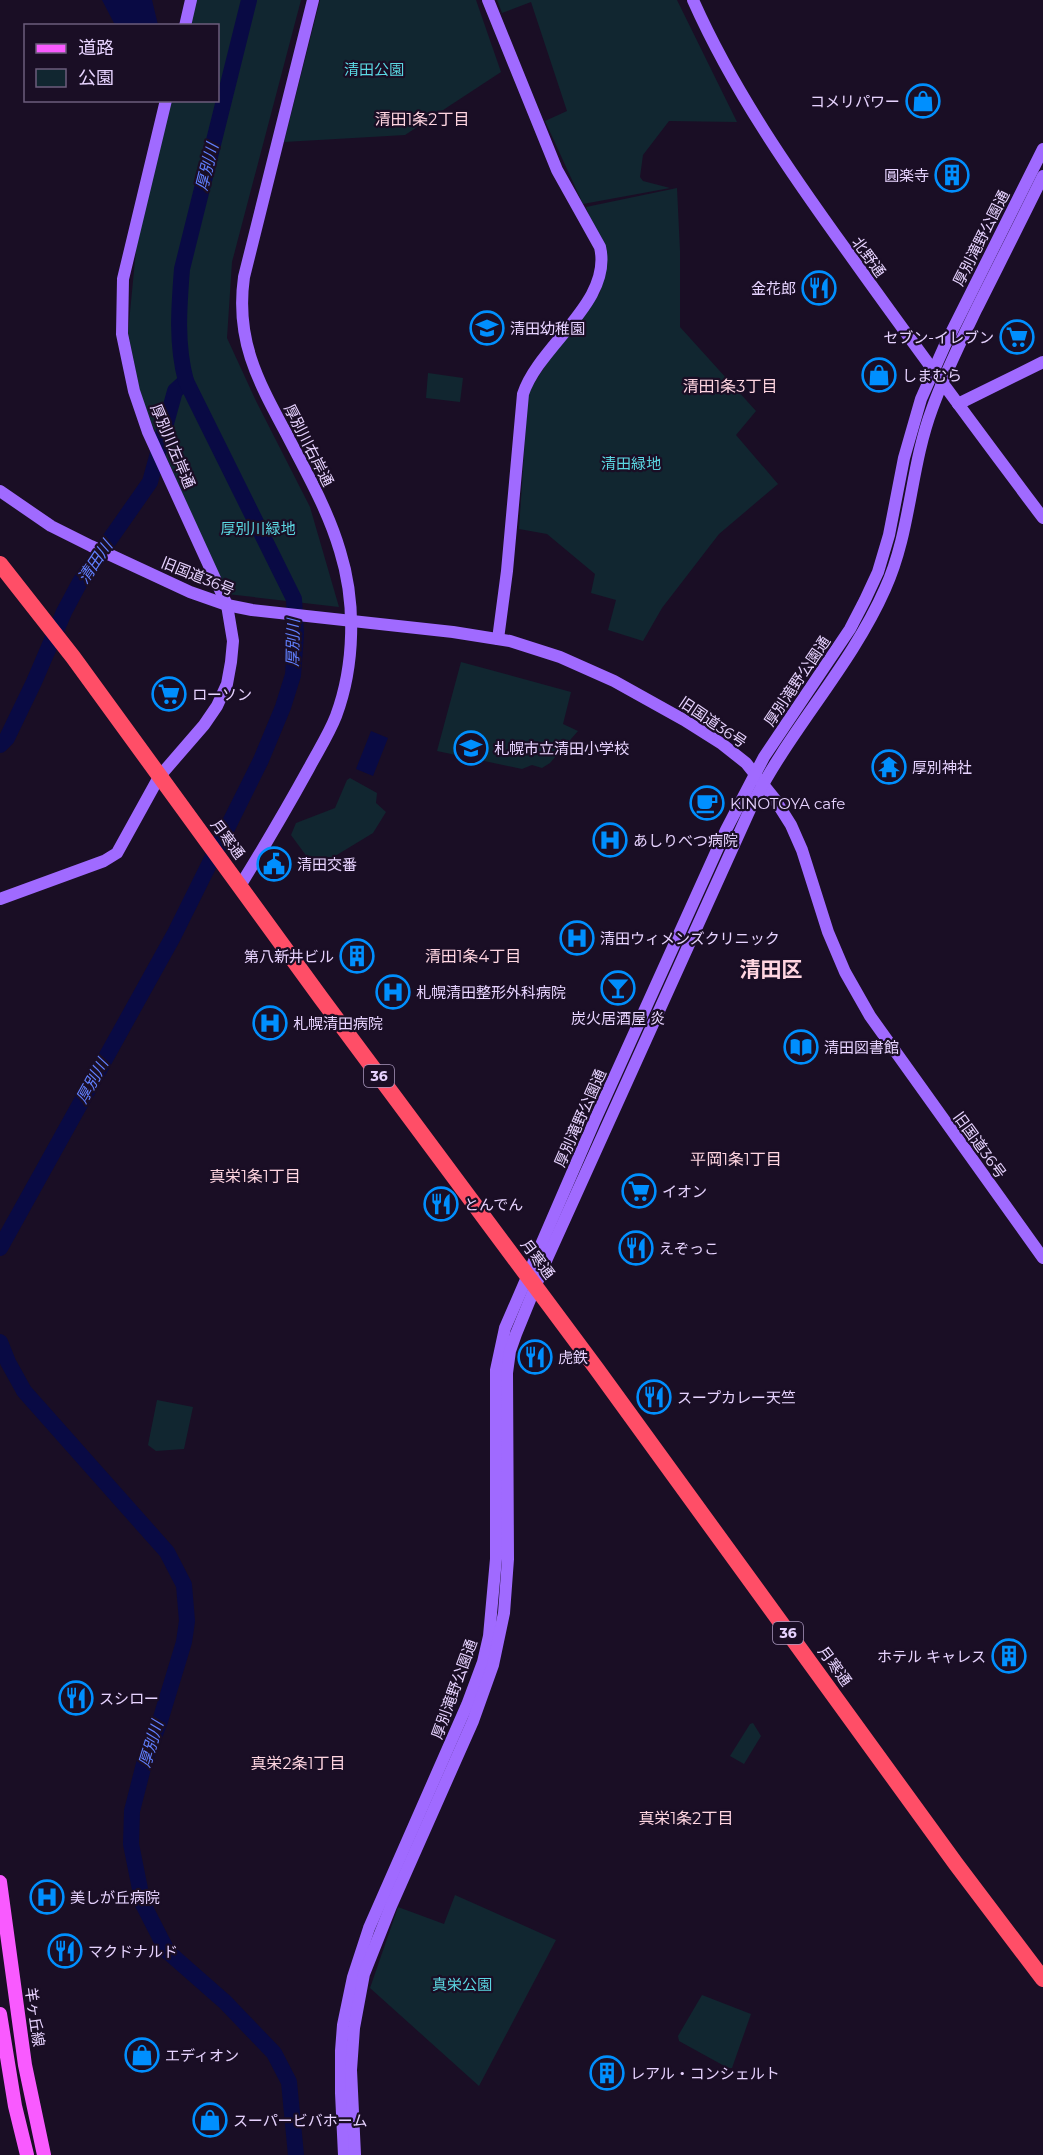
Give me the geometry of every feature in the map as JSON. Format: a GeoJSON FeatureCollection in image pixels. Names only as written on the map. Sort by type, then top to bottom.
{"type":"FeatureCollection","features":[{"type":"Feature","properties":{"kind":"highway","name":"月寒通"},"geometry":{"type":"LineString","coordinates":[[0,564],[73,657],[159,777],[532,1281],[956,1864],[1043,1979]]}},
{"type":"Feature","properties":{"kind":"main road","name":"羊ヶ丘線"},"geometry":{"type":"LineString","coordinates":[[0,1882],[25,2066],[44,2155]]}},
{"type":"Feature","properties":{"kind":"main road"},"geometry":{"type":"LineString","coordinates":[[0,2014],[15,2106],[27,2155]]}},
{"type":"Feature","properties":{"kind":"street"},"geometry":{"type":"LineString","coordinates":[[185,24],[191,0]]}},
{"type":"Feature","properties":{"kind":"street","name":"厚別川右岸通"},"geometry":{"type":"LineString","coordinates":[[236,880],[299,787],[335,718],[346,682],[351,622],[345,571],[334,533],[248,355],[241,321],[244,277],[313,0]]}},
{"type":"Feature","properties":{"kind":"street"},"geometry":{"type":"LineString","coordinates":[[488,0],[557,170],[595,239],[603,260],[601,276],[592,296],[533,372],[523,394],[507,571],[498,639]]}},
{"type":"Feature","properties":{"kind":"street","name":"北野通"},"geometry":{"type":"LineString","coordinates":[[693,0],[732,75],[770,140],[811,202],[1043,518]]}},
{"type":"Feature","properties":{"kind":"street","name":"厚別川左岸通"},"geometry":{"type":"LineString","coordinates":[[0,899],[104,861],[117,853],[159,777],[204,725],[217,706],[227,684],[233,641],[227,605],[148,432],[134,391],[122,334],[125,269],[166,102]]}},
{"type":"Feature","properties":{"kind":"street","name":"厚別滝野公園通"},"geometry":{"type":"LineString","coordinates":[[355,2155],[351,2070],[354,2028],[364,1974],[384,1922],[473,1721],[498,1646],[506,1594],[508,1558],[507,1373],[513,1343],[532,1281],[590,1132],[726,830],[779,732],[850,629],[878,572],[892,523],[904,458],[921,399],[933,370],[1043,149]]}},
{"type":"Feature","properties":{"kind":"street","name":"厚別滝野公園通"},"geometry":{"type":"LineString","coordinates":[[344,2155],[341,2051],[353,1977],[373,1919],[467,1705],[483,1662],[489,1635],[496,1559],[496,1370],[505,1328],[532,1281],[602,1137],[763,784],[855,645],[886,588],[909,510],[923,437],[942,383],[1043,177]]}},
{"type":"Feature","properties":{"kind":"street"},"geometry":{"type":"LineString","coordinates":[[958,404],[1043,362]]}},
{"type":"Feature","properties":{"kind":"street","name":"旧国道36号"},"geometry":{"type":"LineString","coordinates":[[0,491],[51,526],[190,592],[227,605],[252,610],[453,632],[510,641],[560,657],[614,681],[665,708],[722,744],[746,763],[755,774],[774,798],[797,837],[828,932],[845,972],[870,1016],[1043,1257]]}},
{"type":"Feature","properties":{"kind":"street"},"geometry":{"type":"LineString","coordinates":[[590,1132],[602,1137]]}},
{"type":"Feature","properties":{"kind":"green space","name":"厚別川緑地"},"geometry":{"type":"Polygon","coordinates":[[[194,0],[301,0],[232,262],[227,338],[310,507],[339,607],[227,594],[142,402],[128,333],[138,229],[169,102],[219,102],[219,24],[188,24],[194,0]]]}},
{"type":"Feature","properties":{"kind":"green space","name":"清田公園"},"geometry":{"type":"Polygon","coordinates":[[[320,0],[476,0],[501,72],[405,135],[284,142],[320,0]]]}},
{"type":"Feature","properties":{"kind":"green space"},"geometry":{"type":"Polygon","coordinates":[[[497,0],[677,0],[737,122],[669,121],[643,155],[640,177],[643,181],[670,188],[583,204],[545,121],[567,111],[531,2],[502,13],[497,0]]]}},
{"type":"Feature","properties":{"kind":"green space","name":"清田緑地"},"geometry":{"type":"Polygon","coordinates":[[[677,188],[680,327],[756,411],[736,435],[778,484],[719,534],[662,608],[643,641],[608,630],[616,600],[591,593],[595,574],[547,534],[519,529],[528,393],[557,347],[600,293],[607,250],[593,226],[586,207],[677,188]]]}},
{"type":"Feature","properties":{"kind":"green space"},"geometry":{"type":"Polygon","coordinates":[[[428,373],[463,378],[460,402],[426,398],[428,373]]]}},
{"type":"Feature","properties":{"kind":"green space"},"geometry":{"type":"Polygon","coordinates":[[[461,662],[571,692],[563,724],[578,731],[550,763],[542,768],[532,765],[522,769],[437,751],[461,662]]]}},
{"type":"Feature","properties":{"kind":"green space"},"geometry":{"type":"Polygon","coordinates":[[[350,778],[377,793],[376,803],[386,812],[373,833],[317,867],[313,865],[291,835],[296,823],[335,808],[350,778]]]}},
{"type":"Feature","properties":{"kind":"green space"},"geometry":{"type":"Polygon","coordinates":[[[157,1400],[193,1407],[184,1449],[156,1451],[148,1445],[157,1400]]]}},
{"type":"Feature","properties":{"kind":"green space"},"geometry":{"type":"Polygon","coordinates":[[[753,1723],[761,1736],[744,1764],[730,1756],[750,1724],[753,1723]]]}},
{"type":"Feature","properties":{"kind":"green space","name":"真栄公園"},"geometry":{"type":"Polygon","coordinates":[[[455,1895],[556,1940],[479,2086],[370,1988],[398,1907],[444,1924],[455,1895]]]}},
{"type":"Feature","properties":{"kind":"green space"},"geometry":{"type":"Polygon","coordinates":[[[702,1995],[751,2014],[732,2068],[728,2068],[679,2041],[678,2036],[702,1995]]]}},
{"type":"Feature","properties":{"kind":"shaded area"},"geometry":{"type":"Polygon","coordinates":[[[102,0],[152,0],[158,24],[114,24],[102,0]]]}},
{"type":"Feature","properties":{"kind":"shaded area"},"geometry":{"type":"Polygon","coordinates":[[[371,731],[388,738],[373,776],[356,769],[371,731]]]}},
{"type":"Feature","properties":{"kind":"waterway","name":"厚別川"},"geometry":{"type":"LineString","coordinates":[[0,1248],[174,935],[261,760],[283,707],[293,675],[296,634],[294,599],[186,381],[180,339],[182,269],[249,0]]}},
{"type":"Feature","properties":{"kind":"waterway","name":"清田川"},"geometry":{"type":"LineString","coordinates":[[0,745],[7,738],[80,582],[150,482],[175,391],[186,381]]}},
{"type":"Feature","properties":{"kind":"waterway","name":"厚別川"},"geometry":{"type":"LineString","coordinates":[[0,1342],[24,1391],[167,1552],[184,1585],[187,1621],[184,1642],[160,1721],[145,1760],[132,1811],[131,1844],[143,1904],[167,1951],[225,2002],[274,2053],[289,2082],[296,2155]]}},
{"type":"Feature","properties":{"kind":"place","name":"コメリパワー"},"geometry":{"type":"Point","coordinates":[923,101]}},
{"type":"Feature","properties":{"kind":"place","name":"圓楽寺"},"geometry":{"type":"Point","coordinates":[952,175]}},
{"type":"Feature","properties":{"kind":"place","name":"金花郎"},"geometry":{"type":"Point","coordinates":[819,288]}},
{"type":"Feature","properties":{"kind":"place","name":"清田幼稚園"},"geometry":{"type":"Point","coordinates":[487,328]}},
{"type":"Feature","properties":{"kind":"place","name":"セブン-イレブン"},"geometry":{"type":"Point","coordinates":[1017,337]}},
{"type":"Feature","properties":{"kind":"place","name":"しまむら"},"geometry":{"type":"Point","coordinates":[879,375]}},
{"type":"Feature","properties":{"kind":"place","name":"ローソン"},"geometry":{"type":"Point","coordinates":[169,694]}},
{"type":"Feature","properties":{"kind":"place","name":"札幌市立清田小学校"},"geometry":{"type":"Point","coordinates":[471,748]}},
{"type":"Feature","properties":{"kind":"place","name":"厚別神社"},"geometry":{"type":"Point","coordinates":[889,767]}},
{"type":"Feature","properties":{"kind":"place","name":"KINOTOYA cafe"},"geometry":{"type":"Point","coordinates":[707,803]}},
{"type":"Feature","properties":{"kind":"place","name":"あしりべつ病院"},"geometry":{"type":"Point","coordinates":[610,840]}},
{"type":"Feature","properties":{"kind":"place","name":"清田交番"},"geometry":{"type":"Point","coordinates":[274,864]}},
{"type":"Feature","properties":{"kind":"place","name":"清田ウィメンズクリニック"},"geometry":{"type":"Point","coordinates":[577,938]}},
{"type":"Feature","properties":{"kind":"place","name":"第八新井ビル"},"geometry":{"type":"Point","coordinates":[357,956]}},
{"type":"Feature","properties":{"kind":"place","name":"炭火居酒屋 炎"},"geometry":{"type":"Point","coordinates":[618,988]}},
{"type":"Feature","properties":{"kind":"place","name":"札幌清田整形外科病院"},"geometry":{"type":"Point","coordinates":[393,992]}},
{"type":"Feature","properties":{"kind":"place","name":"札幌清田病院"},"geometry":{"type":"Point","coordinates":[270,1023]}},
{"type":"Feature","properties":{"kind":"place","name":"清田図書館"},"geometry":{"type":"Point","coordinates":[801,1047]}},
{"type":"Feature","properties":{"kind":"place","name":"イオン"},"geometry":{"type":"Point","coordinates":[639,1191]}},
{"type":"Feature","properties":{"kind":"place","name":"とんでん"},"geometry":{"type":"Point","coordinates":[441,1204]}},
{"type":"Feature","properties":{"kind":"place","name":"えぞっこ"},"geometry":{"type":"Point","coordinates":[636,1248]}},
{"type":"Feature","properties":{"kind":"place","name":"虎鉄"},"geometry":{"type":"Point","coordinates":[535,1357]}},
{"type":"Feature","properties":{"kind":"place","name":"スープカレー天竺"},"geometry":{"type":"Point","coordinates":[654,1397]}},
{"type":"Feature","properties":{"kind":"place","name":"ホテル キャレス"},"geometry":{"type":"Point","coordinates":[1009,1656]}},
{"type":"Feature","properties":{"kind":"place","name":"スシロー"},"geometry":{"type":"Point","coordinates":[76,1698]}},
{"type":"Feature","properties":{"kind":"place","name":"美しが丘病院"},"geometry":{"type":"Point","coordinates":[47,1897]}},
{"type":"Feature","properties":{"kind":"place","name":"マクドナルド"},"geometry":{"type":"Point","coordinates":[65,1951]}},
{"type":"Feature","properties":{"kind":"place","name":"エディオン"},"geometry":{"type":"Point","coordinates":[142,2055]}},
{"type":"Feature","properties":{"kind":"place","name":"レアル・コンシェルト"},"geometry":{"type":"Point","coordinates":[607,2073]}},
{"type":"Feature","properties":{"kind":"place","name":"スーパービバホーム"},"geometry":{"type":"Point","coordinates":[210,2120]}},
{"type":"Feature","properties":{"kind":"district","name":"清田1条2丁目"},"geometry":{"type":"Point","coordinates":[422,119]}},
{"type":"Feature","properties":{"kind":"district","name":"清田1条3丁目"},"geometry":{"type":"Point","coordinates":[730,386]}},
{"type":"Feature","properties":{"kind":"district","name":"清田1条4丁目"},"geometry":{"type":"Point","coordinates":[473,956]}},
{"type":"Feature","properties":{"kind":"district","name":"清田区"},"geometry":{"type":"Point","coordinates":[771,969]}},
{"type":"Feature","properties":{"kind":"district","name":"平岡1条1丁目"},"geometry":{"type":"Point","coordinates":[736,1159]}},
{"type":"Feature","properties":{"kind":"district","name":"真栄1条1丁目"},"geometry":{"type":"Point","coordinates":[255,1176]}},
{"type":"Feature","properties":{"kind":"district","name":"真栄2条1丁目"},"geometry":{"type":"Point","coordinates":[298,1763]}},
{"type":"Feature","properties":{"kind":"district","name":"真栄1条2丁目"},"geometry":{"type":"Point","coordinates":[686,1818]}}]}
